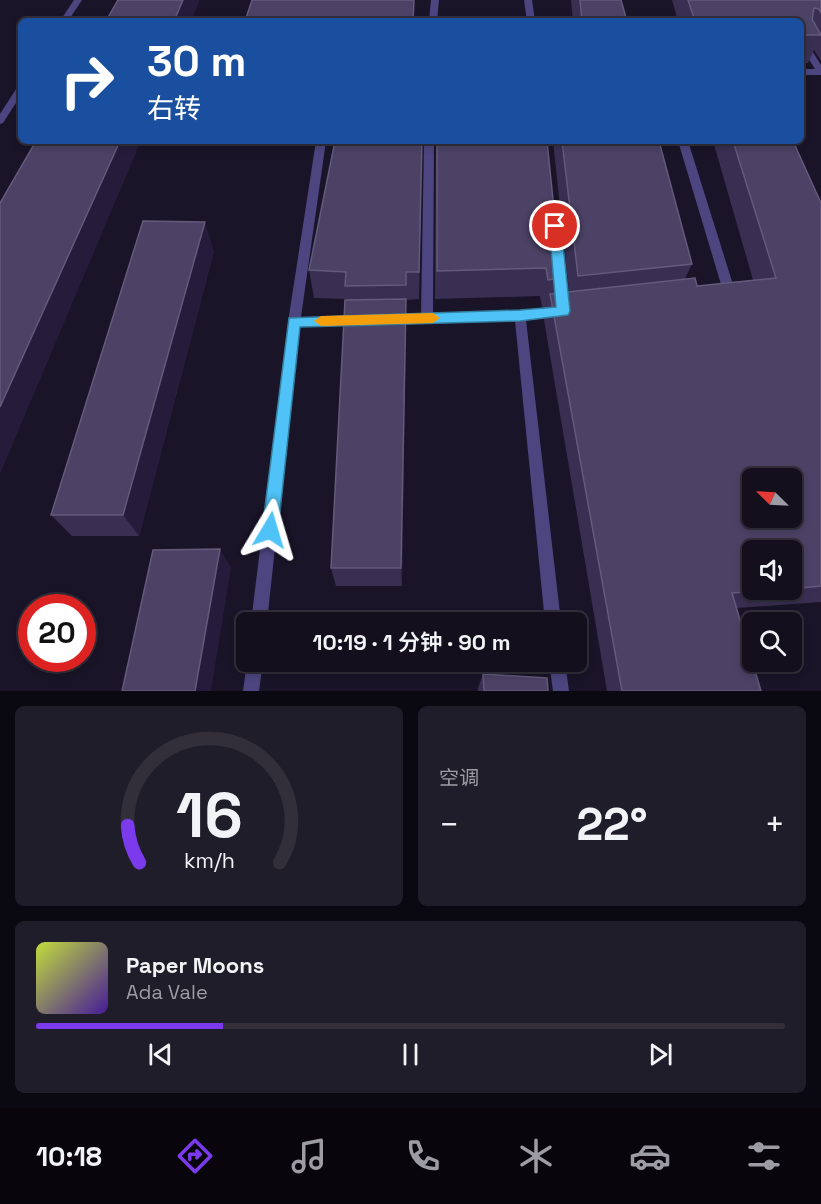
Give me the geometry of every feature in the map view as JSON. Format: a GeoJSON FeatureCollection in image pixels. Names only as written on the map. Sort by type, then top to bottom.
{"type":"FeatureCollection","features":[{"type":"Feature","properties":{"kind":"street"},"geometry":{"type":"LineString","coordinates":[[66,18],[78,0]]}},
{"type":"Feature","properties":{"kind":"street"},"geometry":{"type":"LineString","coordinates":[[433,18],[435,0]]}},
{"type":"Feature","properties":{"kind":"street"},"geometry":{"type":"LineString","coordinates":[[528,0],[531,18]]}},
{"type":"Feature","properties":{"kind":"street"},"geometry":{"type":"LineString","coordinates":[[804,45],[821,72]]}},
{"type":"Feature","properties":{"kind":"street"},"geometry":{"type":"LineString","coordinates":[[804,72],[821,72]]}},
{"type":"Feature","properties":{"kind":"street"},"geometry":{"type":"LineString","coordinates":[[0,121],[18,93]]}},
{"type":"Feature","properties":{"kind":"street"},"geometry":{"type":"LineString","coordinates":[[260,612],[294,322],[321,144]]}},
{"type":"Feature","properties":{"kind":"street"},"geometry":{"type":"LineString","coordinates":[[426,318],[429,144]]}},
{"type":"Feature","properties":{"kind":"street"},"geometry":{"type":"LineString","coordinates":[[684,144],[730,294],[719,295]]}},
{"type":"Feature","properties":{"kind":"street"},"geometry":{"type":"LineString","coordinates":[[294,322],[520,315],[569,310],[557,254]]}},
{"type":"Feature","properties":{"kind":"street"},"geometry":{"type":"LineString","coordinates":[[520,315],[552,612]]}},
{"type":"Feature","properties":{"kind":"street"},"geometry":{"type":"LineString","coordinates":[[251,691],[254,672]]}},
{"type":"Feature","properties":{"kind":"street"},"geometry":{"type":"LineString","coordinates":[[559,672],[561,691]]}},
{"type":"Feature","properties":{"kind":"building"},"geometry":{"type":"Polygon","coordinates":[[[118,0],[183,0],[175,18],[108,18],[118,0]]]}},
{"type":"Feature","properties":{"kind":"building"},"geometry":{"type":"Polygon","coordinates":[[[252,0],[414,0],[413,18],[246,18],[252,0]]]}},
{"type":"Feature","properties":{"kind":"building"},"geometry":{"type":"Polygon","coordinates":[[[580,0],[621,0],[626,18],[582,18],[580,0]]]}},
{"type":"Feature","properties":{"kind":"building"},"geometry":{"type":"Polygon","coordinates":[[[688,0],[821,0],[821,13],[819,9],[814,8],[812,19],[821,35],[804,35],[804,18],[694,18],[688,0]]]}},
{"type":"Feature","properties":{"kind":"building"},"geometry":{"type":"Polygon","coordinates":[[[34,144],[119,144],[0,407],[0,203],[34,144]]]}},
{"type":"Feature","properties":{"kind":"building"},"geometry":{"type":"Polygon","coordinates":[[[334,144],[422,144],[419,272],[406,272],[406,285],[345,286],[346,272],[309,270],[334,144]]]}},
{"type":"Feature","properties":{"kind":"building"},"geometry":{"type":"Polygon","coordinates":[[[437,144],[547,144],[561,278],[548,280],[546,268],[437,271],[437,144]]]}},
{"type":"Feature","properties":{"kind":"building"},"geometry":{"type":"Polygon","coordinates":[[[562,144],[660,144],[692,264],[578,276],[562,144]]]}},
{"type":"Feature","properties":{"kind":"building"},"geometry":{"type":"Polygon","coordinates":[[[734,144],[794,144],[821,203],[821,586],[802,588],[802,540],[742,540],[742,592],[732,593],[742,627],[742,672],[755,672],[761,691],[622,691],[550,294],[695,278],[697,286],[776,278],[734,144]]]}},
{"type":"Feature","properties":{"kind":"building"},"geometry":{"type":"Polygon","coordinates":[[[143,221],[205,222],[123,515],[51,515],[143,221]]]}},
{"type":"Feature","properties":{"kind":"building"},"geometry":{"type":"Polygon","coordinates":[[[406,299],[401,568],[331,568],[345,300],[406,299]]]}},
{"type":"Feature","properties":{"kind":"building"},"geometry":{"type":"Polygon","coordinates":[[[220,549],[195,691],[122,691],[153,550],[220,549]]]}},
{"type":"Feature","properties":{"kind":"building"},"geometry":{"type":"Polygon","coordinates":[[[483,674],[547,678],[548,691],[484,691],[483,674]]]}},
{"type":"Feature","properties":{"kind":"slow traffic"},"geometry":{"type":"LineString","coordinates":[[321,321],[433,318]]}},
{"type":"Feature","properties":{"kind":"route"},"geometry":{"type":"LineString","coordinates":[[270,530],[294,322],[520,315],[563,311],[555,226]]}}]}
